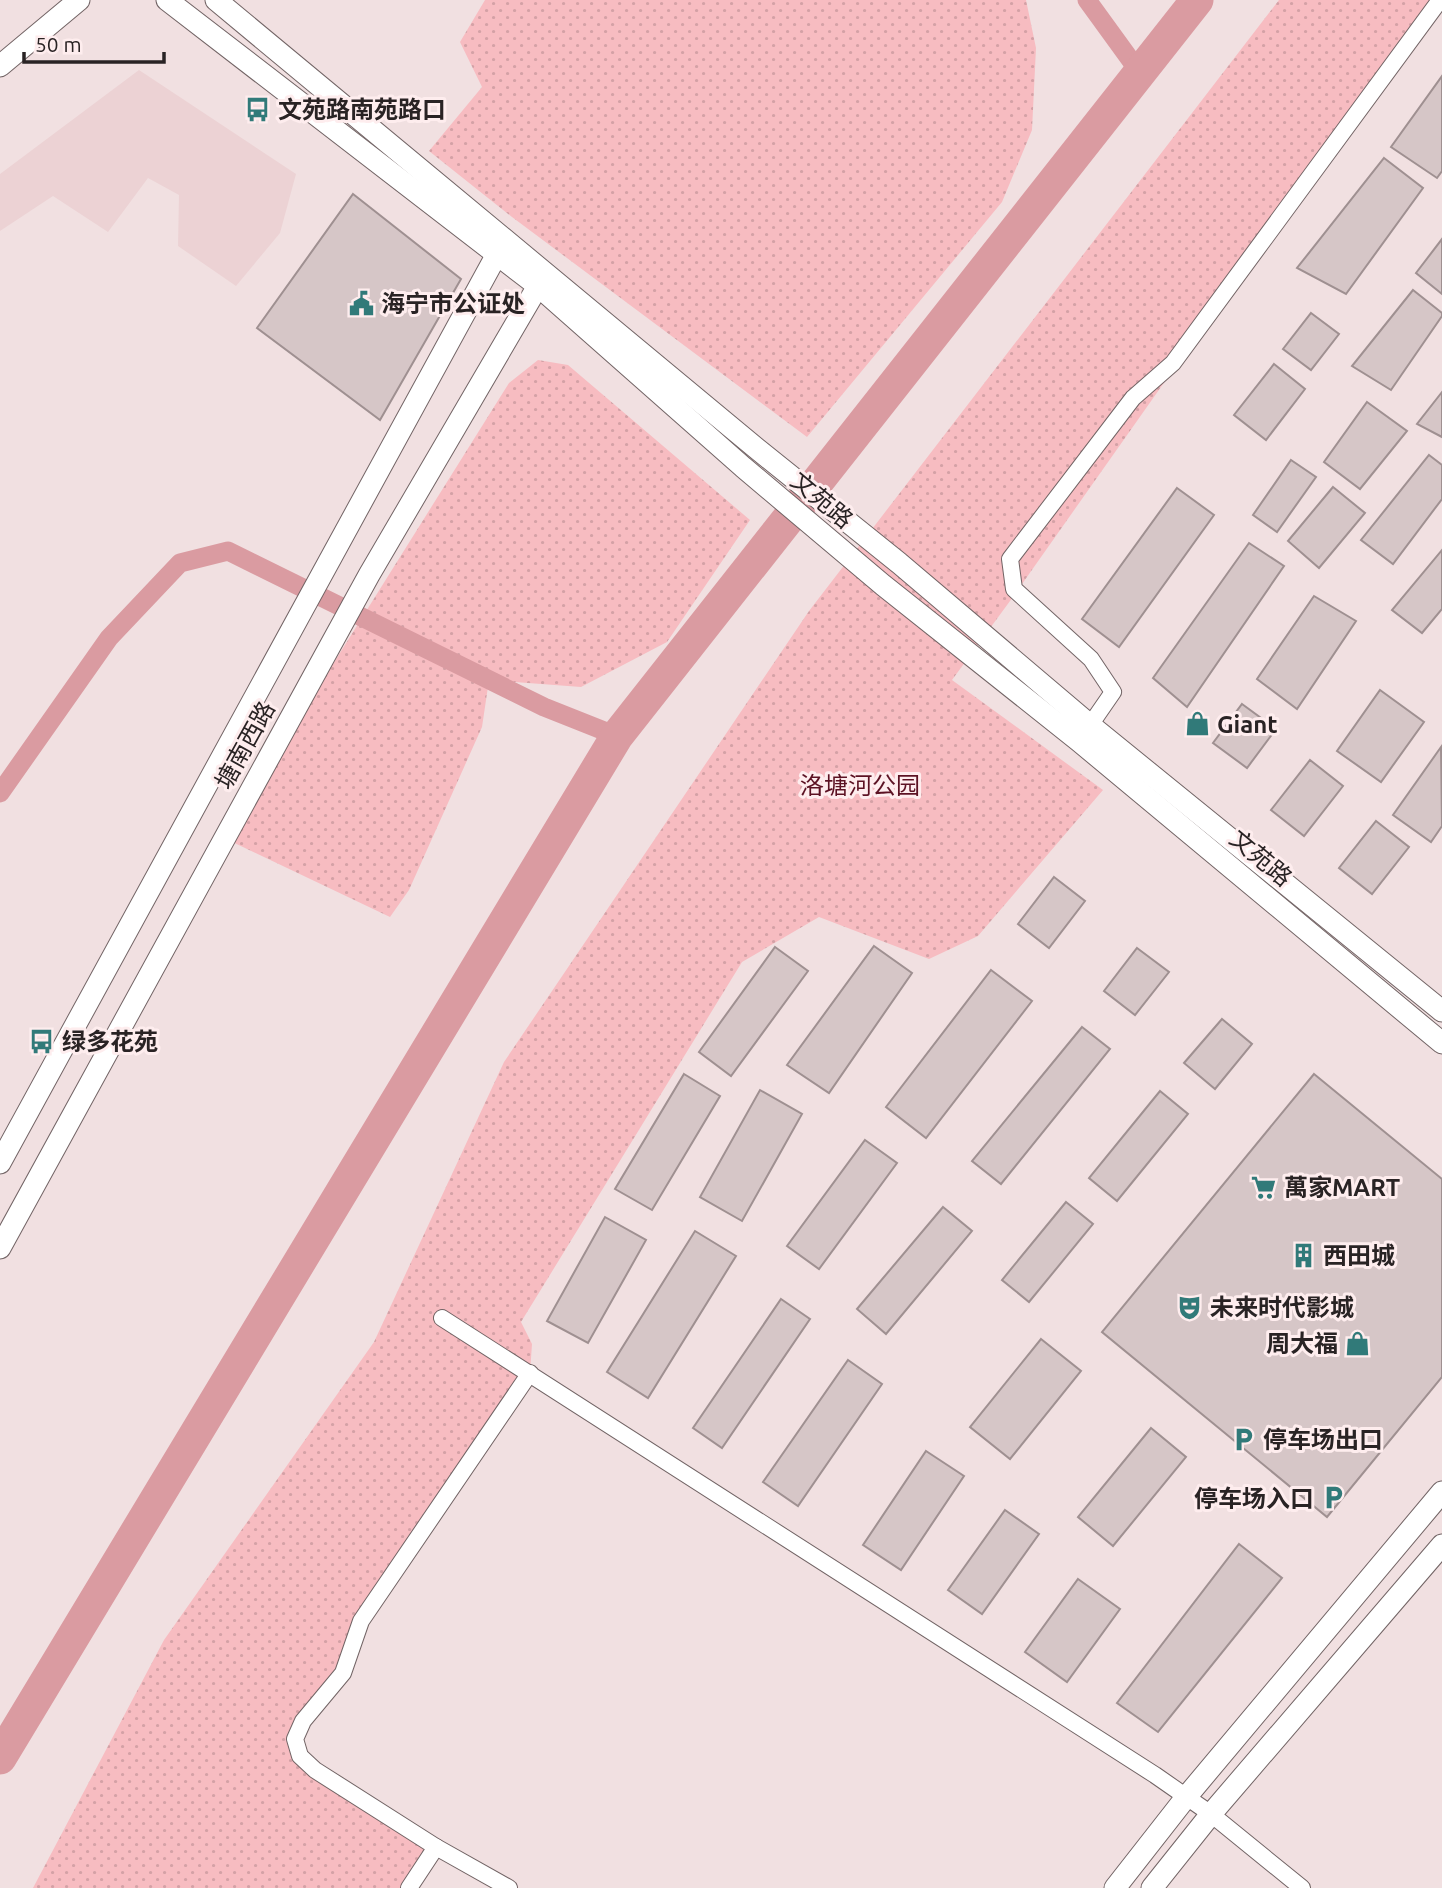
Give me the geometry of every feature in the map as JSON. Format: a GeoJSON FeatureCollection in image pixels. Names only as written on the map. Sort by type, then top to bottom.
{"type":"FeatureCollection","features":[{"type":"Feature","properties":{"kind":"main road"},"geometry":{"type":"LineString","coordinates":[[0,66],[79,0]]}},
{"type":"Feature","properties":{"kind":"main road","name":"文苑路"},"geometry":{"type":"LineString","coordinates":[[167,0],[501,247],[900,563],[1085,733],[1442,1043]]}},
{"type":"Feature","properties":{"kind":"main road","name":"文苑路"},"geometry":{"type":"LineString","coordinates":[[216,0],[501,247]]}},
{"type":"Feature","properties":{"kind":"main road","name":"塘南西路"},"geometry":{"type":"LineString","coordinates":[[0,1163],[501,247]]}},
{"type":"Feature","properties":{"kind":"main road","name":"文苑路"},"geometry":{"type":"LineString","coordinates":[[541,279],[743,467],[883,585],[1085,733],[1442,1011]]}},
{"type":"Feature","properties":{"kind":"main road","name":"塘南西路"},"geometry":{"type":"LineString","coordinates":[[0,1248],[329,646],[541,279]]}},
{"type":"Feature","properties":{"kind":"main road"},"geometry":{"type":"LineString","coordinates":[[1115,1888],[1187,1796],[1442,1492]]}},
{"type":"Feature","properties":{"kind":"main road"},"geometry":{"type":"LineString","coordinates":[[1152,1888],[1211,1814],[1442,1545]]}},
{"type":"Feature","properties":{"kind":"street"},"geometry":{"type":"LineString","coordinates":[[1085,733],[1114,692],[1090,659],[1014,589],[1010,559],[1133,398],[1173,363],[1440,0]]}},
{"type":"Feature","properties":{"kind":"street"},"geometry":{"type":"LineString","coordinates":[[442,1318],[1187,1796],[1302,1888]]}},
{"type":"Feature","properties":{"kind":"street"},"geometry":{"type":"LineString","coordinates":[[509,1888],[436,1847],[315,1770],[300,1756],[295,1739],[303,1721],[344,1673],[361,1622],[530,1373]]}},
{"type":"Feature","properties":{"kind":"street"},"geometry":{"type":"LineString","coordinates":[[410,1888],[436,1847]]}},
{"type":"Feature","properties":{"kind":"shaded area"},"geometry":{"type":"Polygon","coordinates":[[[139,70],[296,174],[280,233],[236,286],[178,246],[179,195],[148,178],[108,232],[53,196],[0,231],[0,174],[139,70]]]}},
{"type":"Feature","properties":{"kind":"green space"},"geometry":{"type":"Polygon","coordinates":[[[485,0],[1026,0],[1036,48],[1032,130],[1002,202],[807,437],[512,217],[429,151],[482,87],[460,42],[485,0]]]}},
{"type":"Feature","properties":{"kind":"green space","name":"洛塘河公园"},"geometry":{"type":"Polygon","coordinates":[[[1279,0],[1434,0],[952,680],[1103,790],[978,936],[929,959],[819,917],[742,962],[521,1322],[532,1344],[530,1373],[361,1621],[343,1673],[303,1721],[300,1756],[436,1847],[409,1888],[33,1888],[164,1640],[374,1342],[504,1062],[809,611],[1279,0]]]}},
{"type":"Feature","properties":{"kind":"green space"},"geometry":{"type":"Polygon","coordinates":[[[538,360],[568,365],[750,520],[667,642],[581,687],[489,680],[482,727],[409,890],[390,917],[224,838],[509,383],[538,360]]]}},
{"type":"Feature","properties":{"kind":"building"},"geometry":{"type":"Polygon","coordinates":[[[1442,76],[1442,171],[1437,178],[1391,147],[1442,76]]]}},
{"type":"Feature","properties":{"kind":"building"},"geometry":{"type":"Polygon","coordinates":[[[1384,158],[1423,188],[1346,294],[1297,268],[1384,158]]]}},
{"type":"Feature","properties":{"kind":"building","name":"海宁市公证处"},"geometry":{"type":"Polygon","coordinates":[[[353,194],[461,279],[380,420],[257,328],[353,194]]]}},
{"type":"Feature","properties":{"kind":"building"},"geometry":{"type":"Polygon","coordinates":[[[1442,239],[1442,294],[1416,273],[1442,239]]]}},
{"type":"Feature","properties":{"kind":"building"},"geometry":{"type":"Polygon","coordinates":[[[1413,290],[1442,313],[1442,316],[1391,390],[1352,366],[1413,290]]]}},
{"type":"Feature","properties":{"kind":"building"},"geometry":{"type":"Polygon","coordinates":[[[1311,313],[1339,334],[1311,370],[1283,349],[1311,313]]]}},
{"type":"Feature","properties":{"kind":"building"},"geometry":{"type":"Polygon","coordinates":[[[1274,364],[1305,389],[1266,440],[1234,415],[1274,364]]]}},
{"type":"Feature","properties":{"kind":"building"},"geometry":{"type":"Polygon","coordinates":[[[1442,392],[1442,437],[1417,424],[1442,392]]]}},
{"type":"Feature","properties":{"kind":"building"},"geometry":{"type":"Polygon","coordinates":[[[1367,402],[1407,431],[1360,489],[1324,462],[1367,402]]]}},
{"type":"Feature","properties":{"kind":"building"},"geometry":{"type":"Polygon","coordinates":[[[1429,455],[1442,465],[1442,499],[1393,564],[1361,540],[1429,455]]]}},
{"type":"Feature","properties":{"kind":"building"},"geometry":{"type":"Polygon","coordinates":[[[1291,460],[1316,477],[1277,532],[1253,515],[1291,460]]]}},
{"type":"Feature","properties":{"kind":"building"},"geometry":{"type":"Polygon","coordinates":[[[1333,487],[1365,513],[1319,568],[1288,541],[1333,487]]]}},
{"type":"Feature","properties":{"kind":"building"},"geometry":{"type":"Polygon","coordinates":[[[1177,488],[1214,515],[1119,647],[1082,619],[1177,488]]]}},
{"type":"Feature","properties":{"kind":"building"},"geometry":{"type":"Polygon","coordinates":[[[1249,543],[1284,566],[1187,707],[1153,678],[1249,543]]]}},
{"type":"Feature","properties":{"kind":"building"},"geometry":{"type":"Polygon","coordinates":[[[1442,550],[1442,609],[1422,633],[1392,610],[1442,550]]]}},
{"type":"Feature","properties":{"kind":"building"},"geometry":{"type":"Polygon","coordinates":[[[1314,596],[1356,621],[1297,709],[1257,679],[1314,596]]]}},
{"type":"Feature","properties":{"kind":"building"},"geometry":{"type":"Polygon","coordinates":[[[1380,690],[1424,722],[1381,782],[1337,751],[1380,690]]]}},
{"type":"Feature","properties":{"kind":"building"},"geometry":{"type":"Polygon","coordinates":[[[1242,704],[1276,729],[1247,768],[1213,743],[1242,704]]]}},
{"type":"Feature","properties":{"kind":"building"},"geometry":{"type":"Polygon","coordinates":[[[1441,747],[1442,826],[1431,842],[1393,815],[1441,747]]]}},
{"type":"Feature","properties":{"kind":"building"},"geometry":{"type":"Polygon","coordinates":[[[1310,760],[1343,786],[1304,836],[1271,810],[1310,760]]]}},
{"type":"Feature","properties":{"kind":"building"},"geometry":{"type":"Polygon","coordinates":[[[1376,821],[1409,847],[1372,894],[1339,868],[1376,821]]]}},
{"type":"Feature","properties":{"kind":"building"},"geometry":{"type":"Polygon","coordinates":[[[1054,877],[1085,901],[1049,948],[1018,924],[1054,877]]]}},
{"type":"Feature","properties":{"kind":"building"},"geometry":{"type":"Polygon","coordinates":[[[874,946],[912,973],[829,1093],[787,1065],[874,946]]]}},
{"type":"Feature","properties":{"kind":"building"},"geometry":{"type":"Polygon","coordinates":[[[775,947],[808,971],[731,1076],[699,1052],[775,947]]]}},
{"type":"Feature","properties":{"kind":"building"},"geometry":{"type":"Polygon","coordinates":[[[1137,948],[1169,972],[1135,1015],[1104,991],[1137,948]]]}},
{"type":"Feature","properties":{"kind":"building"},"geometry":{"type":"Polygon","coordinates":[[[991,970],[1032,1001],[926,1138],[886,1107],[991,970]]]}},
{"type":"Feature","properties":{"kind":"building"},"geometry":{"type":"Polygon","coordinates":[[[1222,1019],[1252,1044],[1215,1089],[1184,1063],[1222,1019]]]}},
{"type":"Feature","properties":{"kind":"building"},"geometry":{"type":"Polygon","coordinates":[[[1082,1027],[1110,1049],[1001,1184],[972,1161],[1082,1027]]]}},
{"type":"Feature","properties":{"kind":"building"},"geometry":{"type":"Polygon","coordinates":[[[684,1074],[720,1096],[652,1210],[615,1189],[684,1074]]]}},
{"type":"Feature","properties":{"kind":"building","name":"西田城"},"geometry":{"type":"Polygon","coordinates":[[[1314,1074],[1442,1179],[1442,1377],[1327,1517],[1102,1332],[1314,1074]]]}},
{"type":"Feature","properties":{"kind":"building"},"geometry":{"type":"Polygon","coordinates":[[[760,1090],[802,1114],[742,1221],[700,1197],[760,1090]]]}},
{"type":"Feature","properties":{"kind":"building"},"geometry":{"type":"Polygon","coordinates":[[[1160,1091],[1188,1114],[1117,1201],[1089,1178],[1160,1091]]]}},
{"type":"Feature","properties":{"kind":"building"},"geometry":{"type":"Polygon","coordinates":[[[865,1140],[897,1163],[819,1269],[787,1246],[865,1140]]]}},
{"type":"Feature","properties":{"kind":"building"},"geometry":{"type":"Polygon","coordinates":[[[1066,1202],[1093,1224],[1029,1302],[1002,1280],[1066,1202]]]}},
{"type":"Feature","properties":{"kind":"building"},"geometry":{"type":"Polygon","coordinates":[[[943,1207],[972,1231],[886,1334],[857,1309],[943,1207]]]}},
{"type":"Feature","properties":{"kind":"building"},"geometry":{"type":"Polygon","coordinates":[[[605,1217],[646,1240],[588,1343],[547,1321],[605,1217]]]}},
{"type":"Feature","properties":{"kind":"building"},"geometry":{"type":"Polygon","coordinates":[[[695,1231],[736,1256],[648,1398],[607,1372],[695,1231]]]}},
{"type":"Feature","properties":{"kind":"building"},"geometry":{"type":"Polygon","coordinates":[[[781,1299],[810,1319],[722,1448],[693,1428],[781,1299]]]}},
{"type":"Feature","properties":{"kind":"building"},"geometry":{"type":"Polygon","coordinates":[[[1041,1339],[1081,1371],[1010,1459],[970,1427],[1041,1339]]]}},
{"type":"Feature","properties":{"kind":"building"},"geometry":{"type":"Polygon","coordinates":[[[848,1360],[882,1384],[798,1506],[763,1482],[848,1360]]]}},
{"type":"Feature","properties":{"kind":"building"},"geometry":{"type":"Polygon","coordinates":[[[1151,1428],[1186,1457],[1113,1546],[1078,1517],[1151,1428]]]}},
{"type":"Feature","properties":{"kind":"building"},"geometry":{"type":"Polygon","coordinates":[[[926,1451],[964,1476],[901,1570],[863,1545],[926,1451]]]}},
{"type":"Feature","properties":{"kind":"building"},"geometry":{"type":"Polygon","coordinates":[[[1005,1510],[1039,1534],[982,1614],[948,1590],[1005,1510]]]}},
{"type":"Feature","properties":{"kind":"building"},"geometry":{"type":"Polygon","coordinates":[[[1239,1544],[1282,1578],[1158,1732],[1117,1703],[1239,1544]]]}},
{"type":"Feature","properties":{"kind":"building"},"geometry":{"type":"Polygon","coordinates":[[[1078,1579],[1120,1609],[1067,1682],[1025,1652],[1078,1579]]]}},
{"type":"Feature","properties":{"kind":"waterway"},"geometry":{"type":"LineString","coordinates":[[1087,0],[1140,73]]}},
{"type":"Feature","properties":{"kind":"waterway"},"geometry":{"type":"LineString","coordinates":[[0,1758],[617,736],[1197,0]]}},
{"type":"Feature","properties":{"kind":"waterway"},"geometry":{"type":"LineString","coordinates":[[0,793],[109,638],[180,563],[228,551],[544,707],[617,736]]}},
{"type":"Feature","properties":{"kind":"place","name":"文苑路南苑路口"},"geometry":{"type":"Point","coordinates":[258,109]}},
{"type":"Feature","properties":{"kind":"place","name":"海宁市公证处"},"geometry":{"type":"Point","coordinates":[361,303]}},
{"type":"Feature","properties":{"kind":"place","name":"Giant"},"geometry":{"type":"Point","coordinates":[1197,724]}},
{"type":"Feature","properties":{"kind":"place","name":"绿多花苑"},"geometry":{"type":"Point","coordinates":[42,1041]}},
{"type":"Feature","properties":{"kind":"place","name":"萬家MART"},"geometry":{"type":"Point","coordinates":[1264,1187]}},
{"type":"Feature","properties":{"kind":"place","name":"西田城"},"geometry":{"type":"Point","coordinates":[1303,1255]}},
{"type":"Feature","properties":{"kind":"place","name":"未来时代影城"},"geometry":{"type":"Point","coordinates":[1190,1307]}},
{"type":"Feature","properties":{"kind":"place","name":"周大福"},"geometry":{"type":"Point","coordinates":[1358,1343]}},
{"type":"Feature","properties":{"kind":"place","name":"停车场出口"},"geometry":{"type":"Point","coordinates":[1243,1439]}},
{"type":"Feature","properties":{"kind":"place","name":"停车场入口"},"geometry":{"type":"Point","coordinates":[1334,1498]}}]}
